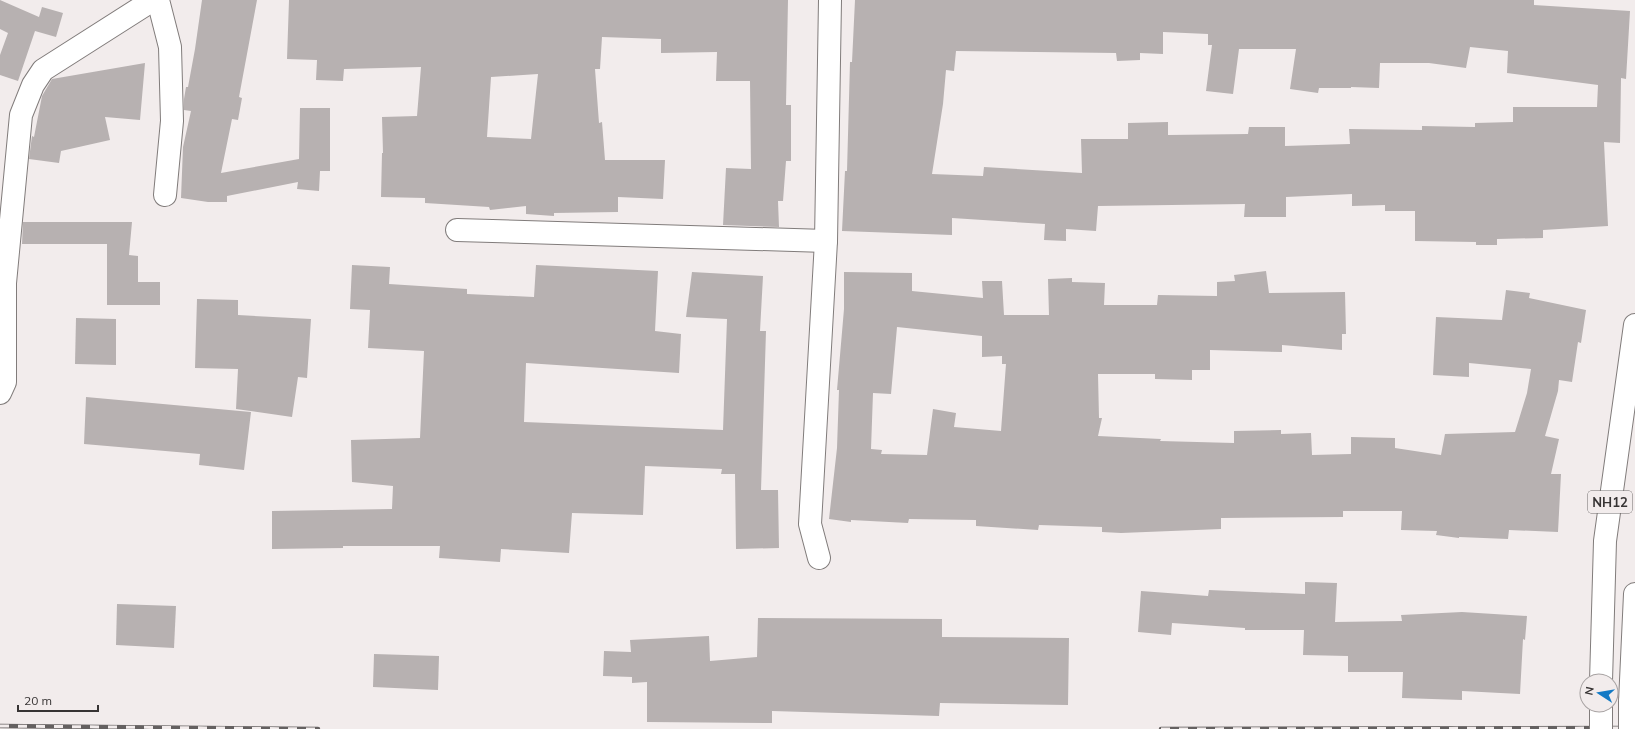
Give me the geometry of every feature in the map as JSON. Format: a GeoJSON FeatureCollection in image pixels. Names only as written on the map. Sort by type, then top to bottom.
{"type":"FeatureCollection","features":[{"type":"Feature","properties":{"kind":"main road"},"geometry":{"type":"LineString","coordinates":[[0,393],[5,382],[5,283],[21,115],[32,85],[43,70],[153,0]]}},
{"type":"Feature","properties":{"kind":"main road"},"geometry":{"type":"LineString","coordinates":[[158,0],[170,47],[172,121],[165,195]]}},
{"type":"Feature","properties":{"kind":"main road"},"geometry":{"type":"LineString","coordinates":[[819,558],[810,524],[826,241],[830,0]]}},
{"type":"Feature","properties":{"kind":"main road"},"geometry":{"type":"LineString","coordinates":[[457,230],[826,241]]}},
{"type":"Feature","properties":{"kind":"main road","name":"NH12"},"geometry":{"type":"LineString","coordinates":[[1601,673],[1605,541],[1635,325]]}},
{"type":"Feature","properties":{"kind":"main road"},"geometry":{"type":"LineString","coordinates":[[1630,729],[1635,594]]}},
{"type":"Feature","properties":{"kind":"main road"},"geometry":{"type":"LineString","coordinates":[[1600,713],[1601,729]]}},
{"type":"Feature","properties":{"kind":"building"},"geometry":{"type":"Polygon","coordinates":[[[0,0],[39,17],[42,7],[63,13],[56,37],[35,31],[18,81],[0,75],[0,55],[8,33],[0,29],[0,0]]]}},
{"type":"Feature","properties":{"kind":"building"},"geometry":{"type":"Polygon","coordinates":[[[202,0],[257,0],[239,97],[242,98],[238,120],[232,119],[221,173],[299,159],[300,108],[330,108],[330,171],[320,171],[319,191],[297,189],[298,182],[227,196],[227,202],[208,202],[181,198],[183,147],[191,111],[184,110],[184,99],[186,87],[188,87],[195,49],[202,0]]]}},
{"type":"Feature","properties":{"kind":"building"},"geometry":{"type":"Polygon","coordinates":[[[289,0],[788,0],[786,105],[791,105],[791,161],[786,161],[783,201],[778,201],[779,227],[723,225],[726,168],[751,169],[750,81],[716,81],[717,52],[661,53],[661,39],[602,37],[600,69],[595,69],[599,123],[602,122],[605,160],[665,160],[663,199],[618,197],[618,212],[554,213],[554,216],[526,214],[526,206],[490,210],[489,207],[425,203],[425,198],[381,197],[383,153],[382,117],[417,116],[421,67],[344,69],[343,81],[316,80],[317,60],[287,59],[289,0]],[[538,74],[491,77],[487,137],[531,139],[538,74]]]}},
{"type":"Feature","properties":{"kind":"building"},"geometry":{"type":"Polygon","coordinates":[[[855,0],[1534,0],[1534,5],[1630,11],[1626,79],[1621,78],[1620,143],[1604,142],[1608,226],[1543,230],[1543,238],[1497,239],[1497,245],[1476,245],[1476,242],[1415,241],[1415,211],[1385,211],[1385,205],[1352,206],[1352,194],[1286,197],[1286,217],[1244,217],[1245,204],[1098,206],[1096,231],[1066,229],[1066,241],[1044,240],[1045,224],[952,218],[952,235],[842,231],[845,171],[847,171],[850,62],[852,62],[855,0]],[[1163,32],[1163,54],[1140,53],[1140,60],[1117,61],[1116,53],[956,51],[954,71],[946,70],[943,104],[932,174],[983,176],[984,167],[1082,173],[1081,139],[1128,139],[1128,123],[1168,122],[1168,135],[1248,134],[1249,127],[1285,127],[1285,146],[1350,144],[1349,129],[1422,130],[1422,126],[1475,127],[1475,123],[1513,122],[1513,107],[1597,107],[1598,85],[1507,73],[1508,51],[1470,47],[1466,68],[1429,63],[1380,63],[1379,88],[1319,88],[1318,93],[1290,89],[1296,49],[1239,49],[1233,94],[1206,91],[1212,45],[1208,45],[1208,34],[1163,32]]]}},
{"type":"Feature","properties":{"kind":"building"},"geometry":{"type":"Polygon","coordinates":[[[145,63],[140,120],[105,117],[110,140],[61,151],[59,163],[29,159],[32,136],[34,137],[42,96],[52,79],[145,63]]]}},
{"type":"Feature","properties":{"kind":"building"},"geometry":{"type":"Polygon","coordinates":[[[23,222],[132,222],[129,255],[138,256],[138,282],[160,282],[160,305],[107,305],[107,244],[22,244],[23,222]]]}},
{"type":"Feature","properties":{"kind":"building"},"geometry":{"type":"Polygon","coordinates":[[[352,265],[390,267],[389,284],[467,289],[467,294],[534,297],[536,265],[658,271],[655,331],[681,334],[679,373],[526,363],[524,422],[723,430],[727,319],[686,317],[692,272],[763,276],[760,331],[766,331],[761,490],[778,490],[779,548],[736,549],[735,474],[721,474],[722,469],[645,466],[643,515],[572,513],[569,553],[501,549],[500,562],[439,558],[440,546],[343,546],[343,548],[272,549],[272,511],[392,509],[393,486],[352,482],[351,440],[420,438],[424,351],[368,348],[370,310],[350,309],[352,265]]]}},
{"type":"Feature","properties":{"kind":"building"},"geometry":{"type":"Polygon","coordinates":[[[1266,271],[1269,293],[1345,292],[1346,334],[1342,334],[1342,350],[1282,345],[1282,352],[1210,350],[1210,370],[1192,370],[1192,380],[1155,379],[1155,374],[1098,374],[1099,418],[1102,418],[1098,436],[1161,439],[1160,441],[1234,443],[1234,431],[1281,430],[1281,434],[1311,433],[1312,455],[1351,454],[1351,437],[1395,438],[1395,448],[1441,455],[1445,434],[1515,432],[1527,393],[1531,369],[1469,363],[1469,377],[1433,375],[1436,317],[1502,320],[1506,290],[1530,293],[1529,298],[1586,310],[1581,343],[1578,342],[1572,382],[1559,380],[1558,391],[1545,436],[1559,439],[1551,474],[1561,474],[1558,532],[1509,530],[1508,539],[1459,538],[1436,535],[1437,531],[1401,530],[1402,511],[1343,511],[1343,517],[1221,518],[1221,529],[1121,533],[1102,532],[1102,527],[1039,525],[1038,530],[976,526],[976,520],[909,519],[908,523],[851,520],[851,522],[829,519],[837,448],[839,390],[837,390],[844,309],[844,272],[912,273],[912,291],[983,298],[982,281],[1002,281],[1004,315],[1049,315],[1048,279],[1072,278],[1072,282],[1105,283],[1104,305],[1157,305],[1158,295],[1217,296],[1217,282],[1235,281],[1234,275],[1266,271]],[[897,327],[891,394],[873,393],[871,449],[882,450],[881,454],[927,455],[933,409],[956,413],[954,427],[1001,431],[1006,364],[1002,364],[1002,356],[982,357],[982,336],[897,327]]]}},
{"type":"Feature","properties":{"kind":"building"},"geometry":{"type":"Polygon","coordinates":[[[197,299],[238,300],[238,315],[311,319],[307,378],[298,377],[292,417],[236,409],[238,369],[195,368],[197,299]]]}},
{"type":"Feature","properties":{"kind":"building"},"geometry":{"type":"Polygon","coordinates":[[[76,318],[116,319],[116,365],[75,364],[76,318]]]}},
{"type":"Feature","properties":{"kind":"building"},"geometry":{"type":"Polygon","coordinates":[[[86,397],[251,412],[244,470],[199,465],[200,454],[84,444],[86,397]]]}},
{"type":"Feature","properties":{"kind":"building"},"geometry":{"type":"Polygon","coordinates":[[[1305,582],[1337,583],[1335,622],[1402,621],[1401,615],[1462,612],[1527,616],[1525,640],[1523,639],[1520,694],[1462,691],[1462,700],[1402,698],[1403,672],[1348,672],[1348,656],[1303,655],[1304,630],[1245,630],[1245,628],[1172,623],[1171,635],[1138,632],[1141,591],[1208,596],[1209,590],[1305,594],[1305,582]]]}},
{"type":"Feature","properties":{"kind":"building"},"geometry":{"type":"Polygon","coordinates":[[[117,604],[176,606],[174,648],[116,645],[117,604]]]}},
{"type":"Feature","properties":{"kind":"building"},"geometry":{"type":"Polygon","coordinates":[[[758,618],[942,619],[942,637],[1069,638],[1068,705],[940,703],[939,716],[772,711],[772,723],[647,722],[647,682],[632,683],[632,677],[603,676],[604,651],[631,652],[630,640],[709,636],[710,661],[757,657],[758,618]]]}},
{"type":"Feature","properties":{"kind":"building"},"geometry":{"type":"Polygon","coordinates":[[[374,654],[439,656],[438,690],[373,687],[374,654]]]}},
{"type":"Feature","properties":{"kind":"railway"},"geometry":{"type":"LineString","coordinates":[[0,726],[318,729]]}},
{"type":"Feature","properties":{"kind":"railway"},"geometry":{"type":"LineString","coordinates":[[1161,729],[1635,728]]}}]}
